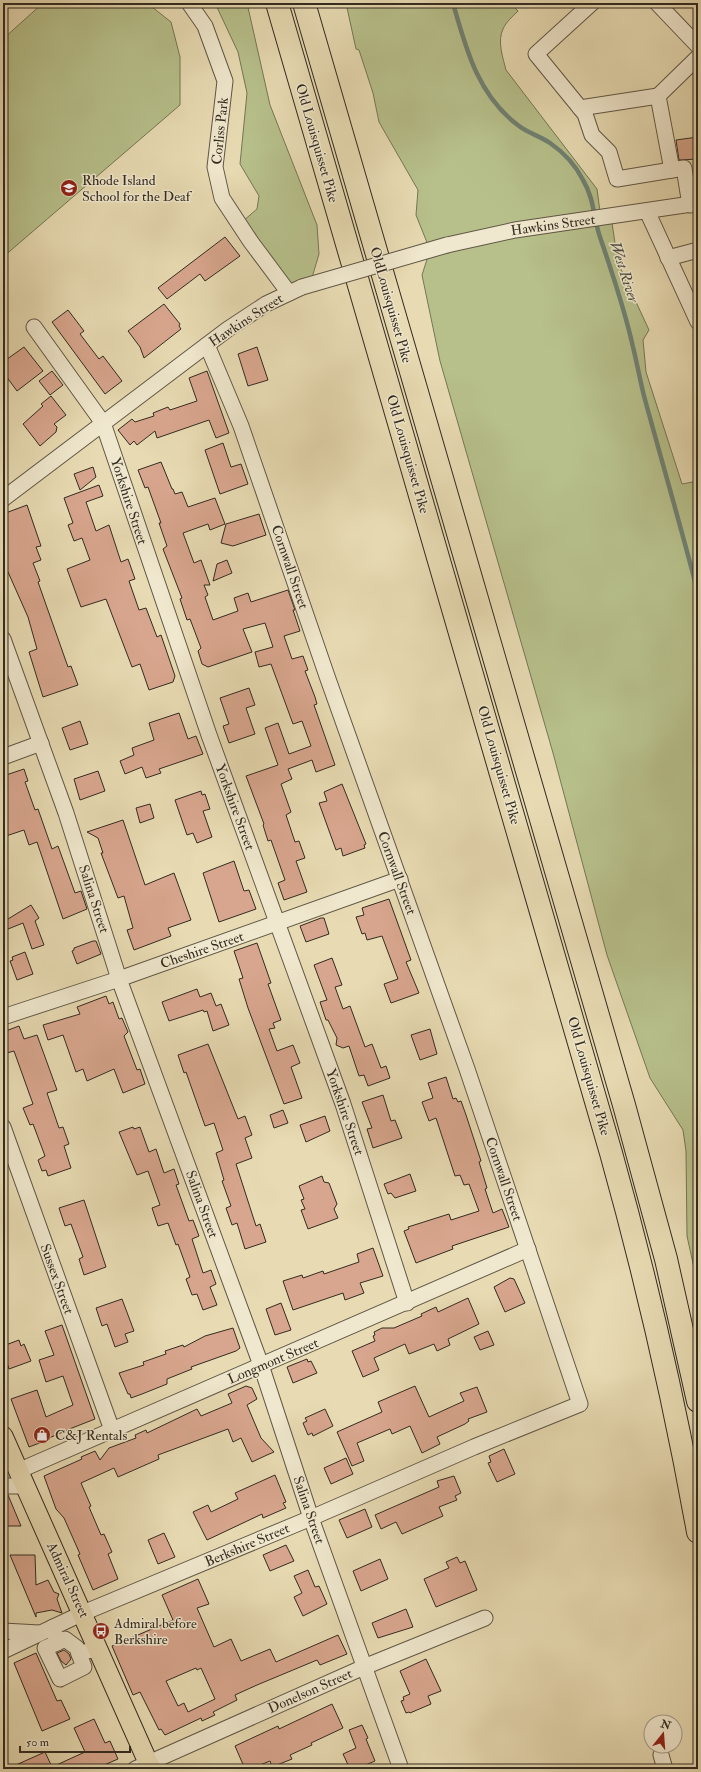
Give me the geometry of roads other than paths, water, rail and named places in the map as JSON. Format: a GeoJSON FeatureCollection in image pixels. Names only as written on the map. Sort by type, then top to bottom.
{"type":"FeatureCollection","features":[{"type":"Feature","properties":{"kind":"highway","name":"Old Louisquisset Pike"},"geometry":{"type":"LineString","coordinates":[[277,3],[621,1190],[664,1366],[698,1532]]}},
{"type":"Feature","properties":{"kind":"highway"},"geometry":{"type":"LineString","coordinates":[[304,3],[314,38]]}},
{"type":"Feature","properties":{"kind":"highway"},"geometry":{"type":"LineString","coordinates":[[310,3],[314,38]]}},
{"type":"Feature","properties":{"kind":"highway","name":"OldLouisquisset Pike"},"geometry":{"type":"LineString","coordinates":[[314,38],[468,571]]}},
{"type":"Feature","properties":{"kind":"highway","name":"Old Louisquisset Pike"},"geometry":{"type":"LineString","coordinates":[[468,571],[634,1142],[666,1259],[698,1401]]}},
{"type":"Feature","properties":{"kind":"main road","name":"Admiral Street"},"geometry":{"type":"LineString","coordinates":[[3,1436],[83,1613],[145,1767]]}},
{"type":"Feature","properties":{"kind":"street","name":"Corliss Park"},"geometry":{"type":"LineString","coordinates":[[189,3],[205,26],[225,81],[215,167],[222,198],[251,242],[296,290]]}},
{"type":"Feature","properties":{"kind":"street"},"geometry":{"type":"LineString","coordinates":[[592,3],[536,54],[585,114],[592,135],[609,152],[617,179],[684,168],[694,204]]}},
{"type":"Feature","properties":{"kind":"street"},"geometry":{"type":"LineString","coordinates":[[657,3],[698,46]]}},
{"type":"Feature","properties":{"kind":"street"},"geometry":{"type":"LineString","coordinates":[[580,108],[658,96],[698,57]]}},
{"type":"Feature","properties":{"kind":"street"},"geometry":{"type":"LineString","coordinates":[[658,96],[672,170]]}},
{"type":"Feature","properties":{"kind":"street","name":"Hawkins Street"},"geometry":{"type":"LineString","coordinates":[[3,499],[228,328],[266,304],[296,290],[447,245],[491,234],[694,204]]}},
{"type":"Feature","properties":{"kind":"street"},"geometry":{"type":"LineString","coordinates":[[647,211],[698,322]]}},
{"type":"Feature","properties":{"kind":"street"},"geometry":{"type":"LineString","coordinates":[[668,258],[698,250]]}},
{"type":"Feature","properties":{"kind":"street","name":"Yorkshire Street"},"geometry":{"type":"LineString","coordinates":[[34,327],[103,424],[158,588],[343,1104],[407,1303]]}},
{"type":"Feature","properties":{"kind":"street","name":"Cornwall Street"},"geometry":{"type":"LineString","coordinates":[[206,345],[242,426],[328,679],[400,879],[528,1249],[580,1404]]}},
{"type":"Feature","properties":{"kind":"street","name":"Salina Street"},"geometry":{"type":"LineString","coordinates":[[3,640],[66,813],[119,979],[261,1365],[311,1518],[402,1769]]}},
{"type":"Feature","properties":{"kind":"street"},"geometry":{"type":"LineString","coordinates":[[3,757],[41,743]]}},
{"type":"Feature","properties":{"kind":"street","name":"Cheshire Street"},"geometry":{"type":"LineString","coordinates":[[3,1016],[119,979],[278,924],[400,879]]}},
{"type":"Feature","properties":{"kind":"street","name":"Sussex Street"},"geometry":{"type":"LineString","coordinates":[[3,1127],[6,1147],[112,1430]]}},
{"type":"Feature","properties":{"kind":"street","name":"Longmont Street"},"geometry":{"type":"LineString","coordinates":[[21,1478],[112,1430],[407,1303],[528,1249]]}},
{"type":"Feature","properties":{"kind":"street","name":"Berkshire Street"},"geometry":{"type":"LineString","coordinates":[[3,1651],[83,1613],[311,1518],[474,1447],[580,1404]]}},
{"type":"Feature","properties":{"kind":"street"},"geometry":{"type":"LineString","coordinates":[[3,1486],[21,1478]]}},
{"type":"Feature","properties":{"kind":"street","name":"Donelson Street"},"geometry":{"type":"LineString","coordinates":[[145,1767],[364,1667],[485,1618]]}},
{"type":"Feature","properties":{"kind":"street"},"geometry":{"type":"LineString","coordinates":[[3,1631],[47,1630],[57,1643]]}},
{"type":"Feature","properties":{"kind":"street"},"geometry":{"type":"LineString","coordinates":[[65,1639],[77,1648],[84,1666],[60,1679],[45,1648],[57,1643],[65,1639]]}},
{"type":"Feature","properties":{"kind":"street"},"geometry":{"type":"LineString","coordinates":[[79,1654],[97,1648]]}},
{"type":"Feature","properties":{"kind":"waterway","name":"West River"},"geometry":{"type":"LineString","coordinates":[[453,3],[469,54],[493,101],[519,126],[546,141],[560,151],[577,170],[587,187],[592,202],[598,232],[626,320],[644,396],[698,593]]}},
{"type":"Feature","properties":{"kind":"place","name":"Rhode Island School for the Deaf"},"geometry":{"type":"Point","coordinates":[69,188]}},
{"type":"Feature","properties":{"kind":"place","name":"C&J Rentals"},"geometry":{"type":"Point","coordinates":[42,1435]}},
{"type":"Feature","properties":{"kind":"place","name":"Admiral before Berkshire"},"geometry":{"type":"Point","coordinates":[101,1631]}}]}
